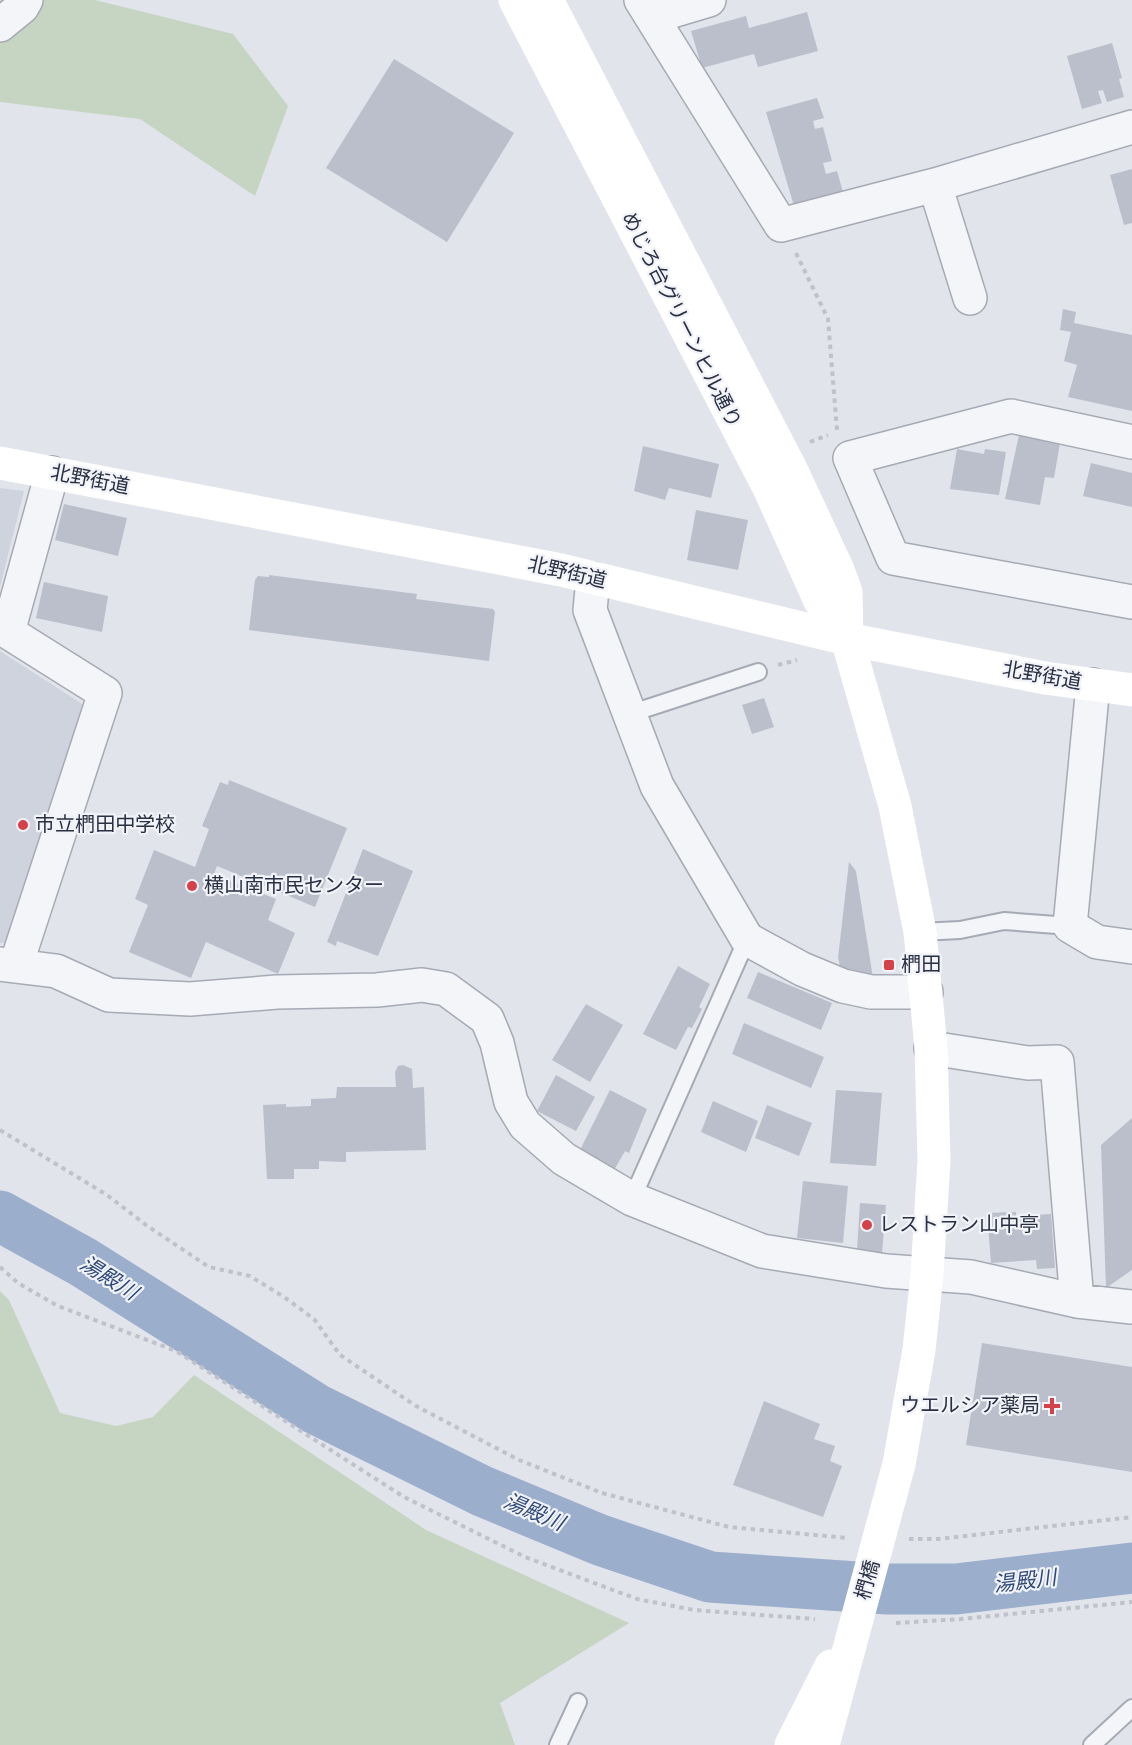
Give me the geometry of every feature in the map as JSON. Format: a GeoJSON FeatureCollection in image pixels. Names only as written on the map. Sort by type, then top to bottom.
{"type":"FeatureCollection","features":[{"type":"Feature","properties":{"kind":"street"},"geometry":{"type":"LineString","coordinates":[[0,25],[22,8],[26,0]]}},
{"type":"Feature","properties":{"kind":"street","name":"めじろ台グリーンヒル通り"},"geometry":{"type":"LineString","coordinates":[[515,0],[769,488],[820,601],[847,639]]}},
{"type":"Feature","properties":{"kind":"street","name":"めじろ台グリーンヒル通り"},"geometry":{"type":"LineString","coordinates":[[547,0],[806,500],[846,592],[847,639],[895,806],[920,932],[931,1048],[934,1160],[927,1274],[910,1407],[879,1542]]}},
{"type":"Feature","properties":{"kind":"street"},"geometry":{"type":"LineString","coordinates":[[709,0],[646,8],[781,225],[935,185],[1132,127]]}},
{"type":"Feature","properties":{"kind":"street"},"geometry":{"type":"LineString","coordinates":[[935,185],[970,298]]}},
{"type":"Feature","properties":{"kind":"street"},"geometry":{"type":"LineString","coordinates":[[1132,442],[1011,416],[850,458],[893,558],[1132,602]]}},
{"type":"Feature","properties":{"kind":"street","name":"北野街道"},"geometry":{"type":"LineString","coordinates":[[0,463],[593,579],[847,639],[1093,685],[1132,690]]}},
{"type":"Feature","properties":{"kind":"street"},"geometry":{"type":"LineString","coordinates":[[52,473],[8,632],[105,693],[8,964],[56,971],[109,995],[190,999],[277,992],[377,990],[422,985],[446,989],[487,1019],[497,1043],[511,1102],[525,1125],[564,1159],[632,1199],[762,1251],[886,1271],[971,1277],[1077,1301],[1132,1307]]}},
{"type":"Feature","properties":{"kind":"street"},"geometry":{"type":"LineString","coordinates":[[593,579],[590,610],[657,786],[747,939],[802,969],[843,987],[871,992],[926,992]]}},
{"type":"Feature","properties":{"kind":"street"},"geometry":{"type":"LineString","coordinates":[[1093,685],[1070,926],[1097,942],[1132,947]]}},
{"type":"Feature","properties":{"kind":"street"},"geometry":{"type":"LineString","coordinates":[[931,1048],[1028,1063],[1057,1062],[1077,1301]]}},
{"type":"Feature","properties":{"kind":"street","name":"椚橋"},"geometry":{"type":"LineString","coordinates":[[858,1614],[879,1542]]}},
{"type":"Feature","properties":{"kind":"street"},"geometry":{"type":"LineString","coordinates":[[791,1745],[858,1614]]}},
{"type":"Feature","properties":{"kind":"street"},"geometry":{"type":"LineString","coordinates":[[823,1745],[858,1614]]}},
{"type":"Feature","properties":{"kind":"lane"},"geometry":{"type":"LineString","coordinates":[[629,714],[758,672]]}},
{"type":"Feature","properties":{"kind":"lane"},"geometry":{"type":"LineString","coordinates":[[920,932],[960,930],[1004,921],[1070,926]]}},
{"type":"Feature","properties":{"kind":"lane"},"geometry":{"type":"LineString","coordinates":[[632,1199],[747,939]]}},
{"type":"Feature","properties":{"kind":"lane"},"geometry":{"type":"LineString","coordinates":[[558,1745],[578,1702]]}},
{"type":"Feature","properties":{"kind":"lane"},"geometry":{"type":"LineString","coordinates":[[1092,1745],[1132,1708]]}},
{"type":"Feature","properties":{"kind":"path"},"geometry":{"type":"LineString","coordinates":[[781,225],[828,319],[837,432],[807,444]]}},
{"type":"Feature","properties":{"kind":"path"},"geometry":{"type":"LineString","coordinates":[[0,1130],[107,1195],[146,1226],[209,1267],[250,1276],[284,1297],[314,1318],[340,1355],[416,1406],[528,1464],[642,1506],[729,1527],[879,1542],[938,1539],[1132,1517]]}},
{"type":"Feature","properties":{"kind":"path"},"geometry":{"type":"LineString","coordinates":[[0,1267],[18,1283],[58,1306],[176,1351],[404,1497],[525,1557],[638,1599],[694,1610],[816,1619]]}},
{"type":"Feature","properties":{"kind":"path"},"geometry":{"type":"LineString","coordinates":[[896,1623],[1132,1602]]}},
{"type":"Feature","properties":{"kind":"shaded area"},"geometry":{"type":"Polygon","coordinates":[[[0,488],[24,491],[0,587],[0,488]]]}},
{"type":"Feature","properties":{"kind":"shaded area","name":"市立椚田中学校"},"geometry":{"type":"Polygon","coordinates":[[[0,651],[87,707],[5,943],[0,943],[0,651]]]}},
{"type":"Feature","properties":{"kind":"green space"},"geometry":{"type":"Polygon","coordinates":[[[0,0],[95,0],[233,34],[288,106],[255,196],[140,119],[0,102],[0,0]]]}},
{"type":"Feature","properties":{"kind":"green space"},"geometry":{"type":"Polygon","coordinates":[[[0,1291],[9,1300],[60,1413],[116,1426],[153,1417],[194,1375],[426,1530],[629,1623],[500,1703],[515,1745],[0,1745],[0,1291]]]}},
{"type":"Feature","properties":{"kind":"building"},"geometry":{"type":"Polygon","coordinates":[[[807,12],[818,51],[758,67],[754,54],[702,68],[691,31],[746,16],[749,28],[807,12]]]}},
{"type":"Feature","properties":{"kind":"building"},"geometry":{"type":"Polygon","coordinates":[[[1112,43],[1122,78],[1119,79],[1124,97],[1107,102],[1103,90],[1098,91],[1102,103],[1082,109],[1067,56],[1112,43]]]}},
{"type":"Feature","properties":{"kind":"building"},"geometry":{"type":"Polygon","coordinates":[[[394,59],[514,133],[447,242],[326,168],[394,59]]]}},
{"type":"Feature","properties":{"kind":"building"},"geometry":{"type":"Polygon","coordinates":[[[817,98],[824,118],[813,121],[815,129],[823,127],[832,161],[823,163],[826,174],[837,171],[843,192],[794,206],[766,112],[817,98]]]}},
{"type":"Feature","properties":{"kind":"building"},"geometry":{"type":"Polygon","coordinates":[[[1132,169],[1132,223],[1124,225],[1110,175],[1132,169]]]}},
{"type":"Feature","properties":{"kind":"building"},"geometry":{"type":"Polygon","coordinates":[[[1063,309],[1076,312],[1074,323],[1132,335],[1132,411],[1068,397],[1077,365],[1064,361],[1071,332],[1060,330],[1063,309]]]}},
{"type":"Feature","properties":{"kind":"building"},"geometry":{"type":"Polygon","coordinates":[[[1019,435],[1060,443],[1054,478],[1045,477],[1040,505],[1005,499],[1019,435]]]}},
{"type":"Feature","properties":{"kind":"building"},"geometry":{"type":"Polygon","coordinates":[[[643,446],[719,464],[711,498],[669,488],[665,500],[634,491],[643,446]]]}},
{"type":"Feature","properties":{"kind":"building"},"geometry":{"type":"Polygon","coordinates":[[[957,449],[984,454],[985,449],[1006,452],[999,495],[950,489],[957,449]]]}},
{"type":"Feature","properties":{"kind":"building"},"geometry":{"type":"Polygon","coordinates":[[[1091,463],[1132,473],[1132,507],[1083,496],[1091,463]]]}},
{"type":"Feature","properties":{"kind":"building"},"geometry":{"type":"Polygon","coordinates":[[[64,504],[127,518],[118,556],[55,540],[64,504]]]}},
{"type":"Feature","properties":{"kind":"building"},"geometry":{"type":"Polygon","coordinates":[[[696,510],[748,520],[738,570],[687,560],[696,510]]]}},
{"type":"Feature","properties":{"kind":"building"},"geometry":{"type":"Polygon","coordinates":[[[269,575],[417,594],[416,599],[493,609],[495,612],[489,661],[249,630],[255,580],[258,576],[269,577],[269,575]]]}},
{"type":"Feature","properties":{"kind":"building"},"geometry":{"type":"Polygon","coordinates":[[[44,582],[108,596],[102,632],[36,618],[44,582]]]}},
{"type":"Feature","properties":{"kind":"building"},"geometry":{"type":"Polygon","coordinates":[[[764,698],[774,727],[752,734],[742,705],[764,698]]]}},
{"type":"Feature","properties":{"kind":"building","name":"横山南市民センター"},"geometry":{"type":"Polygon","coordinates":[[[229,780],[347,828],[315,907],[217,866],[214,874],[276,899],[268,920],[295,933],[278,974],[206,942],[191,978],[129,952],[148,905],[135,899],[154,850],[195,867],[209,829],[202,826],[220,782],[228,785],[229,780]]]}},
{"type":"Feature","properties":{"kind":"building"},"geometry":{"type":"Polygon","coordinates":[[[363,849],[413,871],[378,956],[337,941],[336,946],[327,942],[363,849]]]}},
{"type":"Feature","properties":{"kind":"building"},"geometry":{"type":"Polygon","coordinates":[[[849,862],[856,871],[873,978],[842,974],[838,958],[849,862]]]}},
{"type":"Feature","properties":{"kind":"building"},"geometry":{"type":"Polygon","coordinates":[[[678,966],[710,984],[699,1007],[702,1009],[692,1028],[688,1027],[676,1050],[643,1034],[678,966]]]}},
{"type":"Feature","properties":{"kind":"building"},"geometry":{"type":"Polygon","coordinates":[[[758,972],[832,1003],[821,1030],[747,998],[758,972]]]}},
{"type":"Feature","properties":{"kind":"building"},"geometry":{"type":"Polygon","coordinates":[[[586,1004],[623,1025],[590,1082],[552,1060],[586,1004]]]}},
{"type":"Feature","properties":{"kind":"building"},"geometry":{"type":"Polygon","coordinates":[[[744,1023],[824,1057],[811,1088],[732,1054],[744,1023]]]}},
{"type":"Feature","properties":{"kind":"building"},"geometry":{"type":"Polygon","coordinates":[[[403,1065],[412,1069],[413,1088],[424,1087],[426,1150],[346,1152],[346,1162],[319,1161],[319,1169],[294,1169],[294,1179],[267,1179],[263,1105],[311,1106],[311,1099],[336,1098],[337,1087],[396,1087],[395,1072],[398,1066],[403,1065]]]}},
{"type":"Feature","properties":{"kind":"building"},"geometry":{"type":"Polygon","coordinates":[[[556,1075],[595,1097],[576,1131],[537,1111],[556,1075]]]}},
{"type":"Feature","properties":{"kind":"building"},"geometry":{"type":"Polygon","coordinates":[[[610,1090],[647,1109],[629,1153],[625,1151],[613,1172],[578,1154],[610,1090]]]}},
{"type":"Feature","properties":{"kind":"building"},"geometry":{"type":"Polygon","coordinates":[[[836,1090],[882,1093],[876,1166],[830,1163],[836,1090]]]}},
{"type":"Feature","properties":{"kind":"building"},"geometry":{"type":"Polygon","coordinates":[[[713,1101],[758,1121],[746,1152],[701,1132],[713,1101]]]}},
{"type":"Feature","properties":{"kind":"building"},"geometry":{"type":"Polygon","coordinates":[[[767,1105],[812,1123],[799,1156],[755,1138],[767,1105]]]}},
{"type":"Feature","properties":{"kind":"building"},"geometry":{"type":"Polygon","coordinates":[[[1132,1118],[1132,1270],[1106,1288],[1101,1145],[1132,1118]]]}},
{"type":"Feature","properties":{"kind":"building"},"geometry":{"type":"Polygon","coordinates":[[[803,1181],[848,1186],[843,1243],[797,1238],[803,1181]]]}},
{"type":"Feature","properties":{"kind":"building"},"geometry":{"type":"Polygon","coordinates":[[[860,1203],[886,1205],[882,1253],[857,1250],[860,1203]]]}},
{"type":"Feature","properties":{"kind":"building"},"geometry":{"type":"Polygon","coordinates":[[[1016,1212],[1016,1216],[1051,1214],[1055,1268],[1037,1269],[1036,1260],[991,1263],[987,1213],[1016,1212]]]}},
{"type":"Feature","properties":{"kind":"building","name":"ウエルシア薬局"},"geometry":{"type":"Polygon","coordinates":[[[982,1343],[1132,1367],[1132,1472],[966,1445],[982,1343]]]}},
{"type":"Feature","properties":{"kind":"building"},"geometry":{"type":"Polygon","coordinates":[[[764,1401],[820,1424],[814,1439],[835,1446],[830,1461],[842,1466],[823,1517],[733,1485],[764,1401]]]}},
{"type":"Feature","properties":{"kind":"waterway","name":"湯殿川"},"geometry":{"type":"LineString","coordinates":[[0,1216],[83,1262],[316,1409],[482,1491],[600,1540],[710,1577],[887,1589],[956,1589],[1132,1568]]}},
{"type":"Feature","properties":{"kind":"place","name":"市立椚田中学校"},"geometry":{"type":"Point","coordinates":[23,825]}},
{"type":"Feature","properties":{"kind":"place","name":"横山南市民センター"},"geometry":{"type":"Point","coordinates":[192,886]}},
{"type":"Feature","properties":{"kind":"place","name":"椚田"},"geometry":{"type":"Point","coordinates":[889,965]}},
{"type":"Feature","properties":{"kind":"place","name":"レストラン山中亭"},"geometry":{"type":"Point","coordinates":[867,1225]}},
{"type":"Feature","properties":{"kind":"place","name":"ウエルシア薬局"},"geometry":{"type":"Point","coordinates":[1052,1406]}}]}
